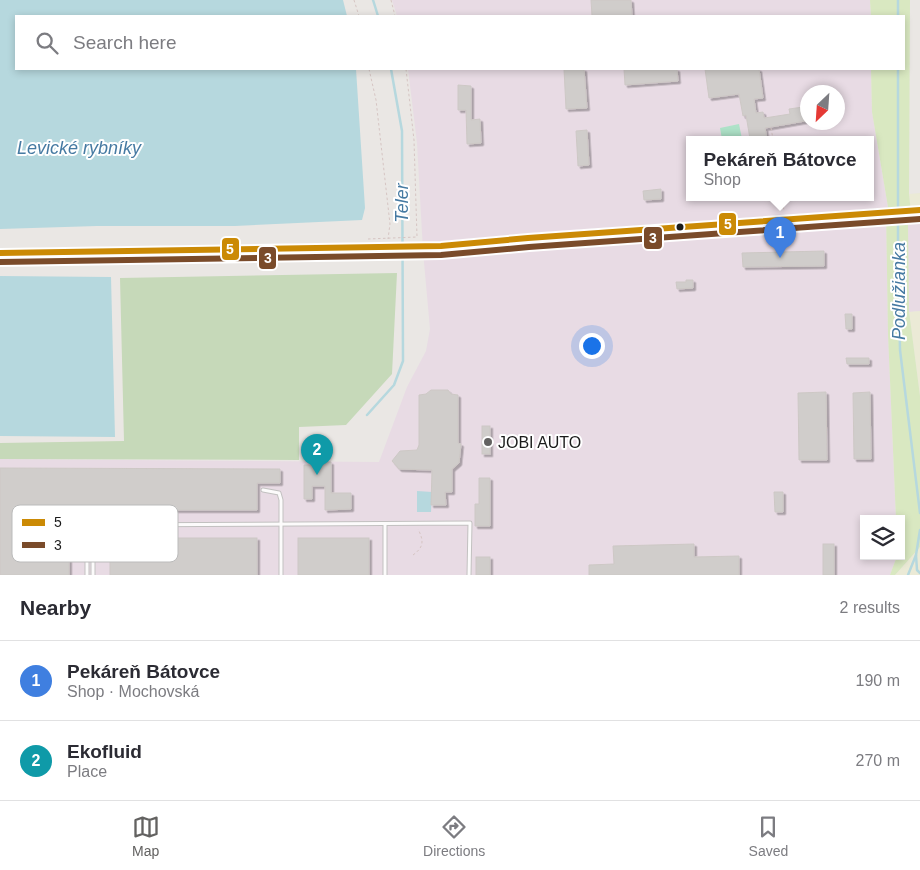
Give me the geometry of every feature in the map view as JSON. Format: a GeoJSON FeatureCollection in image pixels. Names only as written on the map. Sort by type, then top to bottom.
{"type":"FeatureCollection","features":[{"type":"Feature","properties":{"kind":"street"},"geometry":{"type":"LineString","coordinates":[[0,252],[441,246],[920,210]]}},
{"type":"Feature","properties":{"kind":"lane"},"geometry":{"type":"LineString","coordinates":[[263,490],[279,493],[281,500],[281,575]]}},
{"type":"Feature","properties":{"kind":"lane"},"geometry":{"type":"LineString","coordinates":[[178,524],[470,523],[469,575]]}},
{"type":"Feature","properties":{"kind":"lane"},"geometry":{"type":"LineString","coordinates":[[385,524],[385,575]]}},
{"type":"Feature","properties":{"kind":"lane"},"geometry":{"type":"LineString","coordinates":[[87,562],[87,575]]}},
{"type":"Feature","properties":{"kind":"lane"},"geometry":{"type":"LineString","coordinates":[[93,562],[93,575]]}},
{"type":"Feature","properties":{"kind":"path"},"geometry":{"type":"LineString","coordinates":[[354,0],[359,15]]}},
{"type":"Feature","properties":{"kind":"path"},"geometry":{"type":"LineString","coordinates":[[391,0],[395,15]]}},
{"type":"Feature","properties":{"kind":"path"},"geometry":{"type":"LineString","coordinates":[[369,70],[376,100],[391,247]]}},
{"type":"Feature","properties":{"kind":"path"},"geometry":{"type":"LineString","coordinates":[[398,238],[417,237],[414,140],[406,70]]}},
{"type":"Feature","properties":{"kind":"path"},"geometry":{"type":"LineString","coordinates":[[771,128],[772,136]]}},
{"type":"Feature","properties":{"kind":"path"},"geometry":{"type":"LineString","coordinates":[[783,201],[786,220]]}},
{"type":"Feature","properties":{"kind":"path"},"geometry":{"type":"LineString","coordinates":[[412,556],[420,550],[422,541],[415,524]]}},
{"type":"Feature","properties":{"kind":"shaded area"},"geometry":{"type":"Polygon","coordinates":[[[392,0],[870,0],[871,15],[397,15],[392,0]]]}},
{"type":"Feature","properties":{"kind":"shaded area"},"geometry":{"type":"Polygon","coordinates":[[[408,70],[871,70],[872,112],[888,207],[886,208],[888,334],[896,515],[860,515],[860,560],[896,560],[890,575],[0,575],[0,459],[379,462],[407,387],[426,351],[430,329],[423,251],[417,143],[408,70]]]}},
{"type":"Feature","properties":{"kind":"shaded area"},"geometry":{"type":"Polygon","coordinates":[[[920,222],[920,311],[909,312],[908,225],[920,222]]]}},
{"type":"Feature","properties":{"kind":"green space"},"geometry":{"type":"Polygon","coordinates":[[[870,0],[910,0],[909,194],[912,223],[908,225],[909,311],[920,396],[920,547],[895,575],[890,575],[896,560],[905,560],[905,515],[896,515],[888,334],[886,208],[888,207],[872,112],[871,70],[905,70],[905,15],[871,15],[870,0]]]}},
{"type":"Feature","properties":{"kind":"green space"},"geometry":{"type":"Polygon","coordinates":[[[739,124],[741,136],[721,136],[720,128],[739,124]]]}},
{"type":"Feature","properties":{"kind":"green space"},"geometry":{"type":"Polygon","coordinates":[[[920,193],[920,222],[912,223],[909,194],[920,193]]]}},
{"type":"Feature","properties":{"kind":"green space"},"geometry":{"type":"Polygon","coordinates":[[[397,273],[392,374],[346,425],[299,427],[299,460],[0,459],[0,443],[124,441],[120,278],[397,273]]]}},
{"type":"Feature","properties":{"kind":"green space"},"geometry":{"type":"Polygon","coordinates":[[[920,311],[920,396],[909,312],[920,311]]]}},
{"type":"Feature","properties":{"kind":"green space"},"geometry":{"type":"Polygon","coordinates":[[[920,547],[920,575],[895,575],[920,547]]]}},
{"type":"Feature","properties":{"kind":"water","name":"Levické rybníky"},"geometry":{"type":"Polygon","coordinates":[[[0,0],[343,0],[347,15],[15,15],[15,70],[356,70],[365,208],[362,220],[235,226],[97,226],[0,229],[0,0]]]}},
{"type":"Feature","properties":{"kind":"water"},"geometry":{"type":"Polygon","coordinates":[[[0,276],[111,277],[115,437],[0,436],[0,276]]]}},
{"type":"Feature","properties":{"kind":"water"},"geometry":{"type":"Polygon","coordinates":[[[417,491],[432,492],[431,512],[417,512],[417,491]]]}},
{"type":"Feature","properties":{"kind":"building"},"geometry":{"type":"Polygon","coordinates":[[[591,0],[631,0],[632,15],[592,15],[591,0]]]}},
{"type":"Feature","properties":{"kind":"building"},"geometry":{"type":"Polygon","coordinates":[[[564,70],[584,70],[587,108],[566,109],[564,70]]]}},
{"type":"Feature","properties":{"kind":"building"},"geometry":{"type":"Polygon","coordinates":[[[624,70],[677,70],[678,81],[625,85],[624,70]]]}},
{"type":"Feature","properties":{"kind":"building"},"geometry":{"type":"Polygon","coordinates":[[[705,70],[759,70],[763,98],[754,99],[756,113],[763,112],[764,118],[790,114],[789,109],[800,107],[800,122],[765,128],[766,136],[750,136],[746,115],[743,116],[739,94],[709,98],[705,70]]]}},
{"type":"Feature","properties":{"kind":"building"},"geometry":{"type":"Polygon","coordinates":[[[458,85],[471,86],[471,120],[480,119],[481,143],[467,144],[466,110],[458,110],[458,85]]]}},
{"type":"Feature","properties":{"kind":"building"},"geometry":{"type":"Polygon","coordinates":[[[587,130],[589,165],[578,166],[576,131],[587,130]]]}},
{"type":"Feature","properties":{"kind":"building"},"geometry":{"type":"Polygon","coordinates":[[[661,189],[661,199],[644,200],[643,191],[661,189]]]}},
{"type":"Feature","properties":{"kind":"building"},"geometry":{"type":"Polygon","coordinates":[[[824,251],[824,266],[743,267],[742,253],[824,251]]]}},
{"type":"Feature","properties":{"kind":"building"},"geometry":{"type":"Polygon","coordinates":[[[686,280],[693,280],[693,288],[677,289],[676,282],[686,282],[686,280]]]}},
{"type":"Feature","properties":{"kind":"building"},"geometry":{"type":"Polygon","coordinates":[[[845,314],[852,314],[852,329],[846,329],[845,314]]]}},
{"type":"Feature","properties":{"kind":"building"},"geometry":{"type":"Polygon","coordinates":[[[846,358],[869,358],[869,364],[847,364],[846,358]]]}},
{"type":"Feature","properties":{"kind":"building"},"geometry":{"type":"Polygon","coordinates":[[[431,390],[448,390],[451,394],[458,395],[458,443],[461,444],[459,463],[452,469],[452,492],[445,492],[446,505],[431,505],[432,470],[399,469],[392,461],[400,451],[417,450],[419,445],[419,395],[426,394],[431,390]]]}},
{"type":"Feature","properties":{"kind":"building"},"geometry":{"type":"Polygon","coordinates":[[[826,392],[827,460],[799,460],[798,393],[826,392]]]}},
{"type":"Feature","properties":{"kind":"building"},"geometry":{"type":"Polygon","coordinates":[[[870,392],[871,459],[854,459],[853,393],[870,392]]]}},
{"type":"Feature","properties":{"kind":"building"},"geometry":{"type":"Polygon","coordinates":[[[482,426],[490,426],[490,454],[482,454],[482,426]]]}},
{"type":"Feature","properties":{"kind":"building"},"geometry":{"type":"Polygon","coordinates":[[[318,462],[331,462],[331,493],[351,493],[351,509],[325,510],[325,486],[312,486],[312,499],[304,499],[304,465],[318,465],[318,462]]]}},
{"type":"Feature","properties":{"kind":"building"},"geometry":{"type":"Polygon","coordinates":[[[0,468],[280,469],[280,483],[257,483],[257,510],[178,510],[178,505],[12,505],[12,562],[69,562],[69,575],[0,575],[0,468]]]}},
{"type":"Feature","properties":{"kind":"building"},"geometry":{"type":"Polygon","coordinates":[[[479,478],[490,478],[490,526],[475,526],[475,504],[479,504],[479,478]]]}},
{"type":"Feature","properties":{"kind":"building"},"geometry":{"type":"Polygon","coordinates":[[[774,492],[783,492],[783,512],[775,512],[774,492]]]}},
{"type":"Feature","properties":{"kind":"building"},"geometry":{"type":"Polygon","coordinates":[[[178,538],[257,538],[257,575],[110,575],[110,562],[178,562],[178,538]]]}},
{"type":"Feature","properties":{"kind":"building"},"geometry":{"type":"Polygon","coordinates":[[[298,538],[369,538],[369,575],[298,575],[298,538]]]}},
{"type":"Feature","properties":{"kind":"building"},"geometry":{"type":"Polygon","coordinates":[[[694,544],[694,557],[739,556],[739,575],[589,575],[589,565],[614,564],[613,546],[694,544]]]}},
{"type":"Feature","properties":{"kind":"building"},"geometry":{"type":"Polygon","coordinates":[[[823,544],[834,544],[834,575],[823,575],[823,544]]]}},
{"type":"Feature","properties":{"kind":"building"},"geometry":{"type":"Polygon","coordinates":[[[476,557],[490,557],[490,575],[476,575],[476,557]]]}},
{"type":"Feature","properties":{"kind":"waterway","name":"Teler"},"geometry":{"type":"LineString","coordinates":[[373,0],[378,15]]}},
{"type":"Feature","properties":{"kind":"waterway","name":"Podlužianka"},"geometry":{"type":"LineString","coordinates":[[898,0],[898,15]]}},
{"type":"Feature","properties":{"kind":"waterway","name":"Teler"},"geometry":{"type":"LineString","coordinates":[[367,415],[394,385],[403,361],[402,131],[391,70]]}},
{"type":"Feature","properties":{"kind":"waterway","name":"Podlužianka"},"geometry":{"type":"LineString","coordinates":[[898,70],[900,350],[920,513]]}},
{"type":"Feature","properties":{"kind":"waterway","name":"Podlužianka"},"geometry":{"type":"LineString","coordinates":[[908,575],[916,555],[920,530]]}},
{"type":"Feature","properties":{"kind":"waterway"},"geometry":{"type":"LineString","coordinates":[[916,555],[917,570],[920,573]]}},
{"type":"Feature","properties":{"kind":"transit line","name":"5"},"geometry":{"type":"LineString","coordinates":[[0,253],[441,246],[920,210]]}},
{"type":"Feature","properties":{"kind":"transit line","name":"3"},"geometry":{"type":"LineString","coordinates":[[0,262],[441,255],[920,219]]}},
{"type":"Feature","properties":{"kind":"place","name":"Pekáreň Bátovce"},"geometry":{"type":"Point","coordinates":[780,258]}},
{"type":"Feature","properties":{"kind":"place","name":"JOBI AUTO"},"geometry":{"type":"Point","coordinates":[488,442]}},
{"type":"Feature","properties":{"kind":"place","name":"Ekofluid"},"geometry":{"type":"Point","coordinates":[317,475]}}]}
